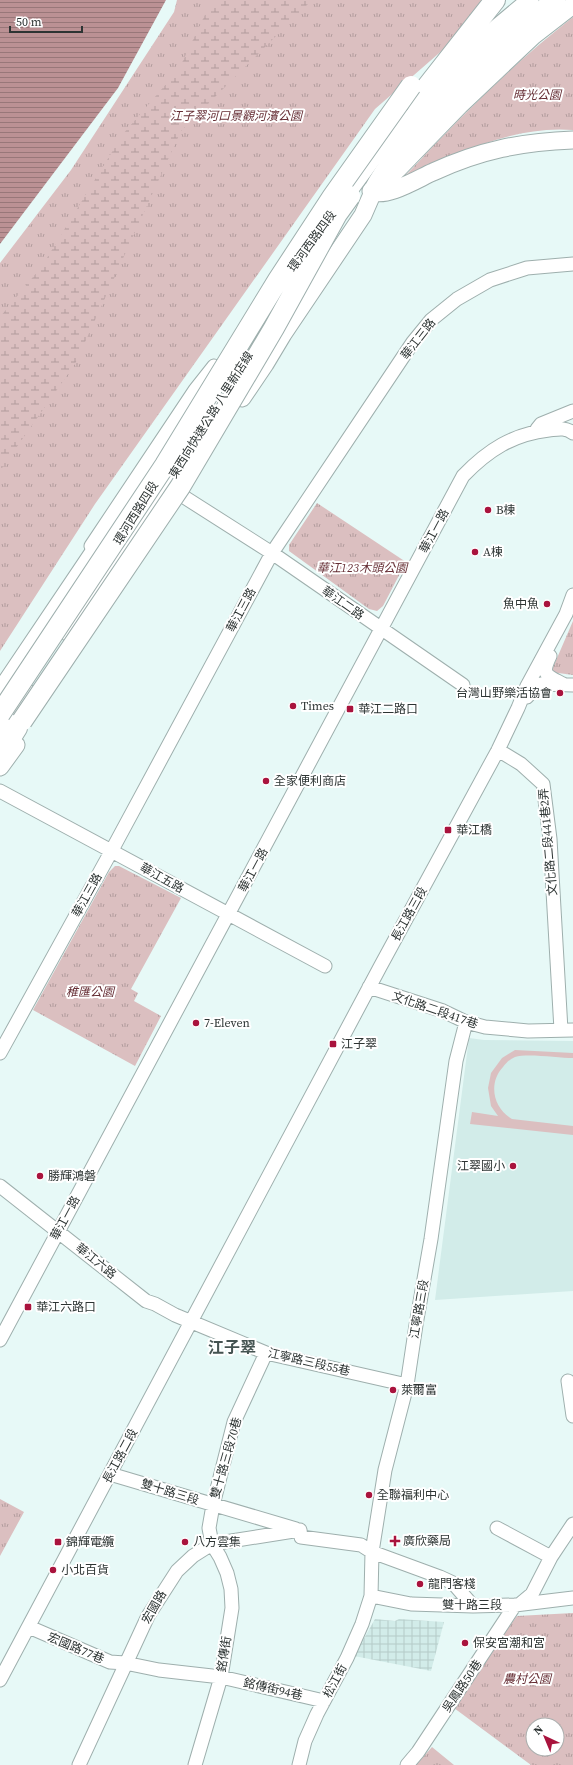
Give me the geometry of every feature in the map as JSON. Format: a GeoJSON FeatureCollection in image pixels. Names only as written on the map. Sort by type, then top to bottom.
{"type":"FeatureCollection","features":[{"type":"Feature","properties":{"kind":"highway"},"geometry":{"type":"LineString","coordinates":[[433,98],[478,0]]}},
{"type":"Feature","properties":{"kind":"highway"},"geometry":{"type":"LineString","coordinates":[[373,192],[385,170],[412,135],[433,98],[494,0]]}},
{"type":"Feature","properties":{"kind":"highway"},"geometry":{"type":"LineString","coordinates":[[433,98],[516,25],[547,0]]}},
{"type":"Feature","properties":{"kind":"highway"},"geometry":{"type":"LineString","coordinates":[[433,98],[520,30],[555,0]]}},
{"type":"Feature","properties":{"kind":"highway","name":"東西向快速公路 八里新店線"},"geometry":{"type":"LineString","coordinates":[[0,737],[154,507],[338,214],[433,98]]}},
{"type":"Feature","properties":{"kind":"highway","name":"東西向快速公路 八里新店線"},"geometry":{"type":"LineString","coordinates":[[0,714],[165,465],[278,280],[312,228],[433,98]]}},
{"type":"Feature","properties":{"kind":"highway"},"geometry":{"type":"LineString","coordinates":[[0,755],[180,487],[274,328],[338,214]]}},
{"type":"Feature","properties":{"kind":"highway"},"geometry":{"type":"LineString","coordinates":[[0,694],[203,392],[214,366]]}},
{"type":"Feature","properties":{"kind":"main road","name":"環河西路四段"},"geometry":{"type":"LineString","coordinates":[[0,726],[282,282],[382,147],[433,98],[424,94],[457,60],[530,0]]}},
{"type":"Feature","properties":{"kind":"main road","name":"環河西路四段"},"geometry":{"type":"LineString","coordinates":[[0,767],[182,495],[198,464],[363,215],[373,192],[398,169],[460,105],[534,36],[573,5]]}},
{"type":"Feature","properties":{"kind":"main road"},"geometry":{"type":"LineString","coordinates":[[356,182],[373,192],[390,192],[465,158],[502,147],[573,140]]}},
{"type":"Feature","properties":{"kind":"main road","name":"環河西路四段"},"geometry":{"type":"LineString","coordinates":[[214,366],[330,200],[356,182]]}},
{"type":"Feature","properties":{"kind":"main road","name":"環河西路四段"},"geometry":{"type":"LineString","coordinates":[[0,741],[139,533],[153,522],[182,480],[198,464]]}},
{"type":"Feature","properties":{"kind":"street"},"geometry":{"type":"LineString","coordinates":[[433,98],[514,22],[540,0]]}},
{"type":"Feature","properties":{"kind":"street"},"geometry":{"type":"LineString","coordinates":[[433,98],[524,33],[564,0]]}},
{"type":"Feature","properties":{"kind":"street"},"geometry":{"type":"LineString","coordinates":[[373,192],[464,155],[524,137],[573,135]]}},
{"type":"Feature","properties":{"kind":"street"},"geometry":{"type":"LineString","coordinates":[[373,192],[396,198],[466,165],[502,154],[540,147],[573,147]]}},
{"type":"Feature","properties":{"kind":"street","name":"華江三路"},"geometry":{"type":"LineString","coordinates":[[0,1053],[112,850],[272,553],[413,342],[431,320],[457,299],[490,280],[527,268],[573,264]]}},
{"type":"Feature","properties":{"kind":"street","name":"環河西路四段"},"geometry":{"type":"LineString","coordinates":[[0,684],[195,390],[214,366]]}},
{"type":"Feature","properties":{"kind":"street","name":"華江一路"},"geometry":{"type":"LineString","coordinates":[[536,430],[541,424],[573,411]]}},
{"type":"Feature","properties":{"kind":"street","name":"華江一路"},"geometry":{"type":"LineString","coordinates":[[0,1340],[464,476],[478,460],[501,444],[536,430],[559,428],[573,433]]}},
{"type":"Feature","properties":{"kind":"street","name":"華江二路"},"geometry":{"type":"LineString","coordinates":[[182,495],[272,553],[381,630],[463,685]]}},
{"type":"Feature","properties":{"kind":"street","name":"長江路三段"},"geometry":{"type":"LineString","coordinates":[[240,1231],[369,987],[498,750],[530,679],[560,626],[573,595]]}},
{"type":"Feature","properties":{"kind":"street"},"geometry":{"type":"LineString","coordinates":[[560,626],[555,645],[544,669],[548,676],[568,685]]}},
{"type":"Feature","properties":{"kind":"street"},"geometry":{"type":"LineString","coordinates":[[518,708],[536,686],[568,685]]}},
{"type":"Feature","properties":{"kind":"street","name":"文化路二段441巷2弄"},"geometry":{"type":"LineString","coordinates":[[498,750],[521,764],[544,784],[550,839],[555,933],[567,1030]]}},
{"type":"Feature","properties":{"kind":"street","name":"華江五路"},"geometry":{"type":"LineString","coordinates":[[0,791],[325,966]]}},
{"type":"Feature","properties":{"kind":"street","name":"文化路二段417巷"},"geometry":{"type":"LineString","coordinates":[[369,987],[443,1011],[466,1022],[485,1026],[528,1031],[567,1030]]}},
{"type":"Feature","properties":{"kind":"street","name":"江寧路三段"},"geometry":{"type":"LineString","coordinates":[[371,1596],[372,1552],[385,1470],[407,1385],[431,1239],[456,1061],[466,1022]]}},
{"type":"Feature","properties":{"kind":"street","name":"華江六路"},"geometry":{"type":"LineString","coordinates":[[0,1186],[58,1230],[146,1301],[156,1304],[175,1315],[192,1321]]}},
{"type":"Feature","properties":{"kind":"street","name":"長江路二段"},"geometry":{"type":"LineString","coordinates":[[0,1680],[240,1231]]}},
{"type":"Feature","properties":{"kind":"street","name":"江寧路三段55巷"},"geometry":{"type":"LineString","coordinates":[[192,1321],[266,1353],[407,1385]]}},
{"type":"Feature","properties":{"kind":"street","name":"雙十路三段70巷"},"geometry":{"type":"LineString","coordinates":[[212,1544],[209,1528],[213,1505],[234,1422],[266,1353]]}},
{"type":"Feature","properties":{"kind":"street"},"geometry":{"type":"LineString","coordinates":[[568,1381],[573,1416]]}},
{"type":"Feature","properties":{"kind":"street","name":"雙十路三段"},"geometry":{"type":"LineString","coordinates":[[110,1474],[300,1530],[301,1537],[360,1545],[372,1552]]}},
{"type":"Feature","properties":{"kind":"street","name":"吳鳳路50巷"},"geometry":{"type":"LineString","coordinates":[[407,1765],[418,1752],[518,1605],[532,1594],[551,1557],[573,1524]]}},
{"type":"Feature","properties":{"kind":"street"},"geometry":{"type":"LineString","coordinates":[[497,1528],[551,1557]]}},
{"type":"Feature","properties":{"kind":"street","name":"宏國路"},"geometry":{"type":"LineString","coordinates":[[79,1765],[148,1616],[177,1571],[193,1556],[212,1544],[300,1530]]}},
{"type":"Feature","properties":{"kind":"street","name":"銘傳街"},"geometry":{"type":"LineString","coordinates":[[194,1765],[221,1676],[232,1608],[231,1589],[223,1562],[212,1544]]}},
{"type":"Feature","properties":{"kind":"street"},"geometry":{"type":"LineString","coordinates":[[372,1552],[453,1583],[473,1606]]}},
{"type":"Feature","properties":{"kind":"street","name":"雙十路三段"},"geometry":{"type":"LineString","coordinates":[[371,1596],[411,1604],[473,1606],[518,1605],[573,1598]]}},
{"type":"Feature","properties":{"kind":"street","name":"松江街"},"geometry":{"type":"LineString","coordinates":[[299,1765],[305,1741],[350,1651],[362,1624],[371,1596]]}},
{"type":"Feature","properties":{"kind":"street","name":"宏國路77巷"},"geometry":{"type":"LineString","coordinates":[[29,1627],[110,1662],[125,1663],[160,1670],[221,1676]]}},
{"type":"Feature","properties":{"kind":"street","name":"銘傳街94巷"},"geometry":{"type":"LineString","coordinates":[[221,1676],[324,1701]]}},
{"type":"Feature","properties":{"kind":"shaded area"},"geometry":{"type":"Polygon","coordinates":[[[0,0],[166,0],[118,88],[0,244],[0,0]]]}},
{"type":"Feature","properties":{"kind":"shaded area","name":"江翠國小"},"geometry":{"type":"Polygon","coordinates":[[[469,1038],[484,1040],[573,1041],[573,1291],[435,1300],[469,1038]]]}},
{"type":"Feature","properties":{"kind":"shaded area"},"geometry":{"type":"Polygon","coordinates":[[[375,1619],[444,1622],[431,1671],[354,1656],[375,1619]]]}},
{"type":"Feature","properties":{"kind":"green space","name":"江子翠河口景觀河濱公園"},"geometry":{"type":"Polygon","coordinates":[[[177,0],[500,0],[375,109],[95,504],[0,651],[0,263],[71,170],[174,12],[177,0]]]}},
{"type":"Feature","properties":{"kind":"green space"},"geometry":{"type":"Polygon","coordinates":[[[212,0],[312,0],[181,131],[75,364],[0,471],[0,317],[42,266],[123,134],[179,69],[212,0]]]}},
{"type":"Feature","properties":{"kind":"green space","name":"時光公園"},"geometry":{"type":"Polygon","coordinates":[[[573,17],[573,130],[527,132],[505,137],[462,152],[398,179],[408,173],[467,111],[508,72],[573,17]]]}},
{"type":"Feature","properties":{"kind":"green space","name":"華江123木頭公園"},"geometry":{"type":"Polygon","coordinates":[[[317,503],[406,562],[383,606],[377,611],[369,609],[289,551],[289,545],[317,503]]]}},
{"type":"Feature","properties":{"kind":"green space"},"geometry":{"type":"Polygon","coordinates":[[[573,621],[573,675],[551,672],[573,621]]]}},
{"type":"Feature","properties":{"kind":"green space","name":"稚匯公園"},"geometry":{"type":"Polygon","coordinates":[[[115,866],[119,866],[181,898],[131,989],[138,993],[134,1001],[161,1016],[135,1066],[33,1010],[109,872],[115,866]]]}},
{"type":"Feature","properties":{"kind":"green space"},"geometry":{"type":"Polygon","coordinates":[[[515,1050],[573,1053],[573,1058],[535,1056],[515,1057],[511,1059],[498,1073],[494,1088],[500,1108],[512,1119],[573,1126],[573,1135],[470,1124],[472,1112],[498,1116],[491,1106],[488,1088],[491,1073],[502,1058],[515,1050]]]}},
{"type":"Feature","properties":{"kind":"green space"},"geometry":{"type":"Polygon","coordinates":[[[0,1499],[24,1512],[0,1556],[0,1499]]]}},
{"type":"Feature","properties":{"kind":"green space","name":"農村公園"},"geometry":{"type":"Polygon","coordinates":[[[573,1613],[573,1765],[531,1765],[454,1708],[493,1648],[517,1616],[573,1613]]]}},
{"type":"Feature","properties":{"kind":"green space"},"geometry":{"type":"Polygon","coordinates":[[[432,1747],[454,1765],[416,1765],[432,1747]]]}},
{"type":"Feature","properties":{"kind":"place","name":"B棟"},"geometry":{"type":"Point","coordinates":[488,510]}},
{"type":"Feature","properties":{"kind":"place","name":"A棟"},"geometry":{"type":"Point","coordinates":[475,552]}},
{"type":"Feature","properties":{"kind":"place","name":"魚中魚"},"geometry":{"type":"Point","coordinates":[547,604]}},
{"type":"Feature","properties":{"kind":"place","name":"台灣山野樂活協會"},"geometry":{"type":"Point","coordinates":[560,693]}},
{"type":"Feature","properties":{"kind":"place","name":"Times"},"geometry":{"type":"Point","coordinates":[293,706]}},
{"type":"Feature","properties":{"kind":"place","name":"華江二路口"},"geometry":{"type":"Point","coordinates":[350,709]}},
{"type":"Feature","properties":{"kind":"place","name":"全家便利商店"},"geometry":{"type":"Point","coordinates":[266,781]}},
{"type":"Feature","properties":{"kind":"place","name":"華江橋"},"geometry":{"type":"Point","coordinates":[448,830]}},
{"type":"Feature","properties":{"kind":"place","name":"7-Eleven"},"geometry":{"type":"Point","coordinates":[196,1023]}},
{"type":"Feature","properties":{"kind":"place","name":"江子翠"},"geometry":{"type":"Point","coordinates":[333,1044]}},
{"type":"Feature","properties":{"kind":"place","name":"江翠國小"},"geometry":{"type":"Point","coordinates":[513,1166]}},
{"type":"Feature","properties":{"kind":"place","name":"勝輝鴻磐"},"geometry":{"type":"Point","coordinates":[40,1176]}},
{"type":"Feature","properties":{"kind":"place","name":"華江六路口"},"geometry":{"type":"Point","coordinates":[28,1307]}},
{"type":"Feature","properties":{"kind":"place","name":"萊爾富"},"geometry":{"type":"Point","coordinates":[393,1390]}},
{"type":"Feature","properties":{"kind":"place","name":"全聯福利中心"},"geometry":{"type":"Point","coordinates":[369,1495]}},
{"type":"Feature","properties":{"kind":"place","name":"廣欣藥局"},"geometry":{"type":"Point","coordinates":[395,1541]}},
{"type":"Feature","properties":{"kind":"place","name":"錦輝電纜"},"geometry":{"type":"Point","coordinates":[58,1542]}},
{"type":"Feature","properties":{"kind":"place","name":"八方雲集"},"geometry":{"type":"Point","coordinates":[185,1542]}},
{"type":"Feature","properties":{"kind":"place","name":"小北百貨"},"geometry":{"type":"Point","coordinates":[53,1570]}},
{"type":"Feature","properties":{"kind":"place","name":"龍門客棧"},"geometry":{"type":"Point","coordinates":[420,1584]}},
{"type":"Feature","properties":{"kind":"place","name":"保安宮潮和宮"},"geometry":{"type":"Point","coordinates":[465,1643]}},
{"type":"Feature","properties":{"kind":"district","name":"江子翠"},"geometry":{"type":"Point","coordinates":[232,1347]}}]}
